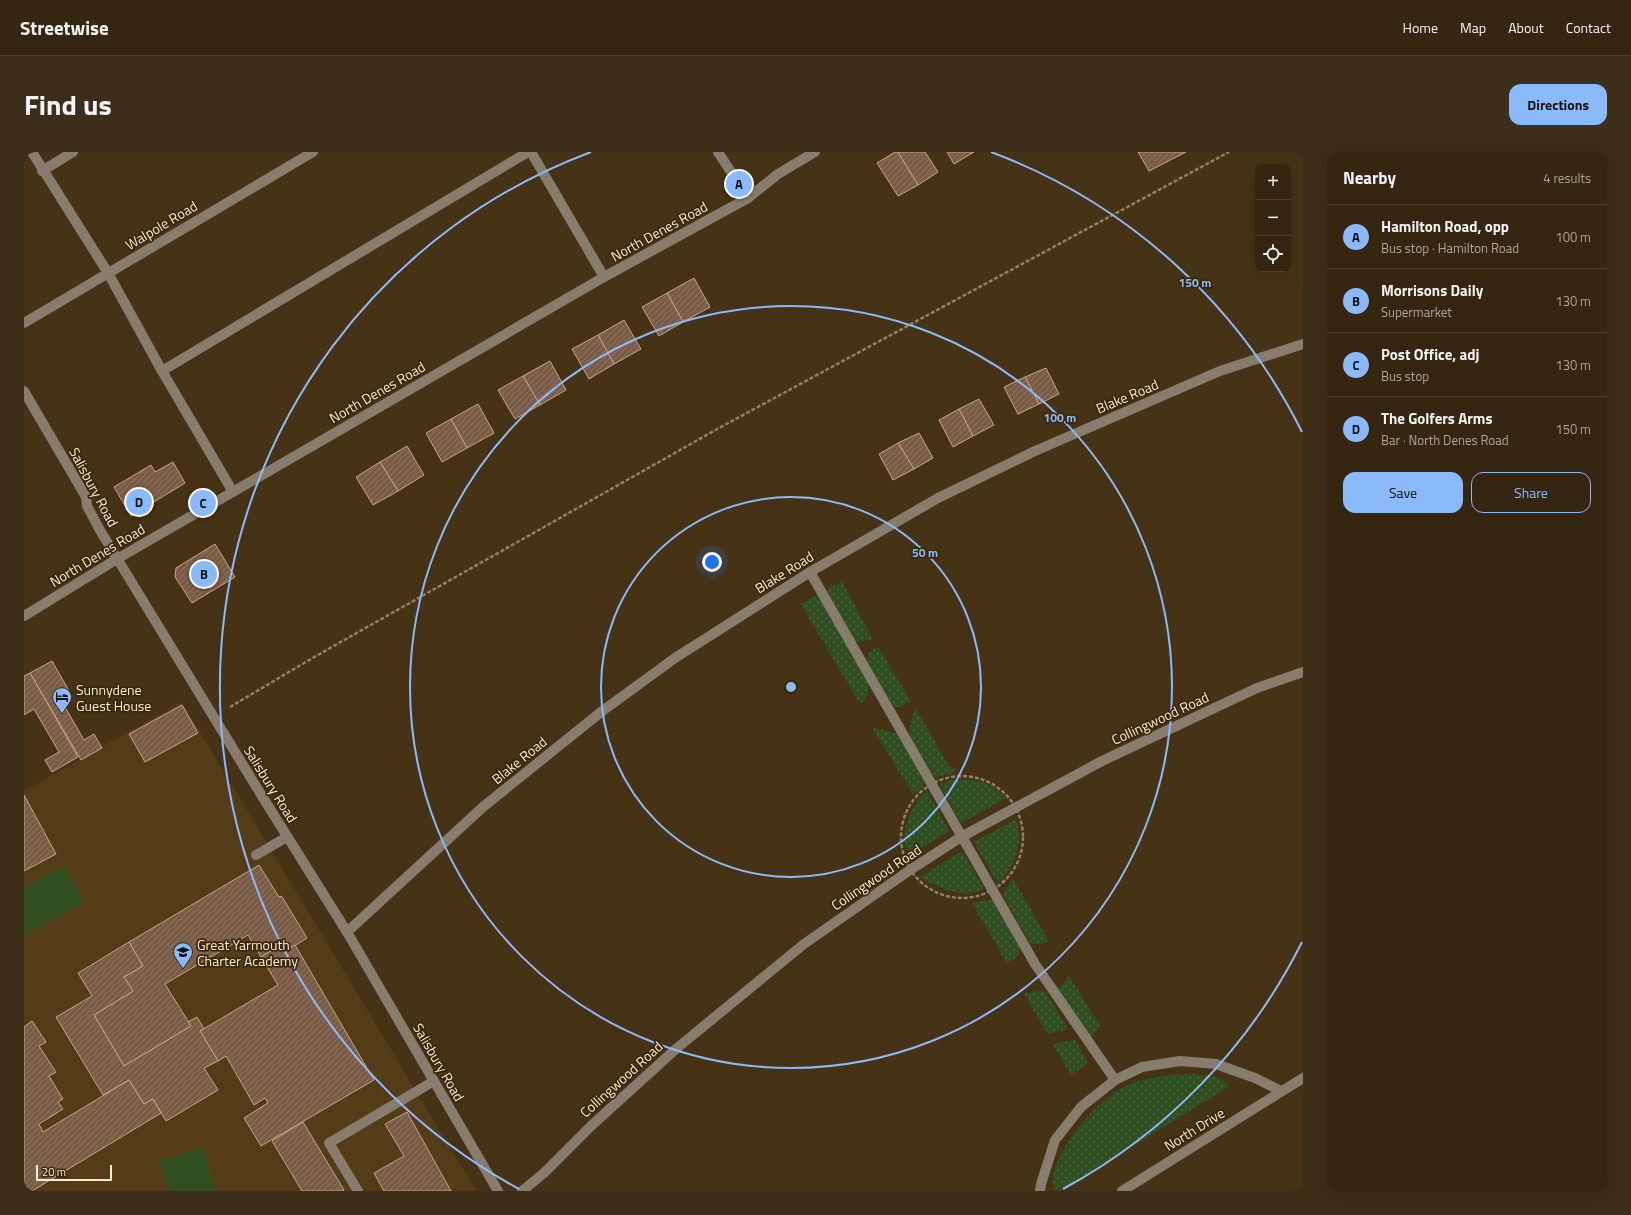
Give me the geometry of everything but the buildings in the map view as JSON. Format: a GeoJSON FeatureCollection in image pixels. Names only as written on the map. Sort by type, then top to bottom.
{"type":"FeatureCollection","features":[{"type":"Feature","properties":{"kind":"street"},"geometry":{"type":"LineString","coordinates":[[32,152],[108,273],[162,371],[233,492]]}},
{"type":"Feature","properties":{"kind":"street"},"geometry":{"type":"LineString","coordinates":[[42,170],[73,152]]}},
{"type":"Feature","properties":{"kind":"street","name":"Walpole Road"},"geometry":{"type":"LineString","coordinates":[[24,323],[313,152]]}},
{"type":"Feature","properties":{"kind":"street"},"geometry":{"type":"LineString","coordinates":[[162,371],[529,152],[604,277]]}},
{"type":"Feature","properties":{"kind":"street"},"geometry":{"type":"LineString","coordinates":[[718,152],[748,198]]}},
{"type":"Feature","properties":{"kind":"street","name":"North Denes Road"},"geometry":{"type":"LineString","coordinates":[[24,616],[118,559],[604,277],[748,198],[778,174],[815,152]]}},
{"type":"Feature","properties":{"kind":"street","name":"Blake Road"},"geometry":{"type":"LineString","coordinates":[[347,932],[483,807],[601,712],[675,658],[810,572],[938,498],[1035,451],[1220,371],[1303,344]]}},
{"type":"Feature","properties":{"kind":"street","name":"Salisbury Road"},"geometry":{"type":"LineString","coordinates":[[24,391],[86,497],[87,506],[118,559],[287,837],[347,932],[498,1191]]}},
{"type":"Feature","properties":{"kind":"street"},"geometry":{"type":"LineString","coordinates":[[810,572],[1035,964],[1115,1080]]}},
{"type":"Feature","properties":{"kind":"street","name":"Collingwood Road"},"geometry":{"type":"LineString","coordinates":[[522,1191],[544,1173],[591,1126],[677,1048],[804,944],[910,870],[961,837],[1102,761],[1257,688],[1303,672]]}},
{"type":"Feature","properties":{"kind":"street"},"geometry":{"type":"LineString","coordinates":[[256,855],[287,837]]}},
{"type":"Feature","properties":{"kind":"street"},"geometry":{"type":"LineString","coordinates":[[1040,1191],[1055,1140],[1081,1107],[1115,1080],[1142,1067],[1180,1062],[1216,1064],[1255,1078],[1281,1091]]}},
{"type":"Feature","properties":{"kind":"street","name":"North Drive"},"geometry":{"type":"LineString","coordinates":[[1122,1191],[1303,1078]]}},
{"type":"Feature","properties":{"kind":"street"},"geometry":{"type":"LineString","coordinates":[[358,1191],[329,1143],[434,1081]]}},
{"type":"Feature","properties":{"kind":"path"},"geometry":{"type":"LineString","coordinates":[[214,717],[316,656],[726,425],[1229,152]]}},
{"type":"Feature","properties":{"kind":"shaded area","name":"Great Yarmouth Charter Academy"},"geometry":{"type":"Polygon","coordinates":[[[182,702],[476,1191],[24,1191],[24,791],[182,702]]]}},
{"type":"Feature","properties":{"kind":"green space"},"geometry":{"type":"Polygon","coordinates":[[[842,582],[873,639],[860,642],[855,641],[827,591],[829,588],[842,582]]]}},
{"type":"Feature","properties":{"kind":"green space"},"geometry":{"type":"Polygon","coordinates":[[[818,594],[869,684],[868,695],[860,704],[801,604],[818,594]]]}},
{"type":"Feature","properties":{"kind":"green space"},"geometry":{"type":"Polygon","coordinates":[[[878,647],[911,701],[899,708],[893,706],[867,661],[869,652],[878,647]]]}},
{"type":"Feature","properties":{"kind":"green space"},"geometry":{"type":"Polygon","coordinates":[[[916,709],[949,766],[956,769],[952,774],[942,775],[935,778],[910,736],[910,722],[916,709]]]}},
{"type":"Feature","properties":{"kind":"green space"},"geometry":{"type":"Polygon","coordinates":[[[872,727],[897,734],[925,783],[913,794],[872,727]]]}},
{"type":"Feature","properties":{"kind":"green space"},"geometry":{"type":"Polygon","coordinates":[[[953,780],[982,782],[1000,792],[1006,798],[961,823],[939,784],[953,780]]]}},
{"type":"Feature","properties":{"kind":"green space"},"geometry":{"type":"Polygon","coordinates":[[[927,790],[949,831],[911,855],[905,844],[905,830],[910,815],[922,795],[927,790]]]}},
{"type":"Feature","properties":{"kind":"green space"},"geometry":{"type":"Polygon","coordinates":[[[1016,819],[1019,837],[1016,854],[1009,869],[998,884],[974,842],[1016,819]]]}},
{"type":"Feature","properties":{"kind":"green space"},"geometry":{"type":"Polygon","coordinates":[[[962,851],[984,888],[976,892],[968,893],[951,892],[920,877],[962,851]]]}},
{"type":"Feature","properties":{"kind":"green space"},"geometry":{"type":"Polygon","coordinates":[[[65,866],[84,903],[24,935],[24,887],[65,866]]]}},
{"type":"Feature","properties":{"kind":"green space"},"geometry":{"type":"Polygon","coordinates":[[[1013,879],[1049,941],[1042,944],[1031,944],[1002,894],[1013,879]]]}},
{"type":"Feature","properties":{"kind":"green space"},"geometry":{"type":"Polygon","coordinates":[[[993,899],[1020,947],[1019,953],[1016,957],[1007,963],[972,903],[993,899]]]}},
{"type":"Feature","properties":{"kind":"green space"},"geometry":{"type":"Polygon","coordinates":[[[1069,976],[1100,1026],[1087,1043],[1056,992],[1069,976]]]}},
{"type":"Feature","properties":{"kind":"green space"},"geometry":{"type":"Polygon","coordinates":[[[1045,991],[1068,1029],[1048,1034],[1024,994],[1045,991]]]}},
{"type":"Feature","properties":{"kind":"green space"},"geometry":{"type":"Polygon","coordinates":[[[1075,1040],[1087,1061],[1086,1065],[1071,1075],[1053,1044],[1075,1040]]]}},
{"type":"Feature","properties":{"kind":"green space"},"geometry":{"type":"Polygon","coordinates":[[[1166,1075],[1208,1075],[1223,1081],[1230,1086],[1060,1191],[1055,1191],[1053,1179],[1062,1153],[1090,1114],[1113,1093],[1124,1087],[1140,1081],[1166,1075]]]}},
{"type":"Feature","properties":{"kind":"green space"},"geometry":{"type":"Polygon","coordinates":[[[202,1147],[217,1191],[170,1191],[160,1161],[202,1147]]]}},
{"type":"Feature","properties":{"kind":"place","name":"Hamilton Road, opp"},"geometry":{"type":"Point","coordinates":[739,184]}},
{"type":"Feature","properties":{"kind":"place","name":"The Golfers Arms"},"geometry":{"type":"Point","coordinates":[139,502]}},
{"type":"Feature","properties":{"kind":"place","name":"Post Office, adj"},"geometry":{"type":"Point","coordinates":[203,503]}},
{"type":"Feature","properties":{"kind":"place","name":"Morrisons Daily"},"geometry":{"type":"Point","coordinates":[204,574]}},
{"type":"Feature","properties":{"kind":"place","name":"Sunnydene Guest House"},"geometry":{"type":"Point","coordinates":[62,714]}},
{"type":"Feature","properties":{"kind":"place","name":"Great Yarmouth Charter Academy"},"geometry":{"type":"Point","coordinates":[183,969]}}]}
